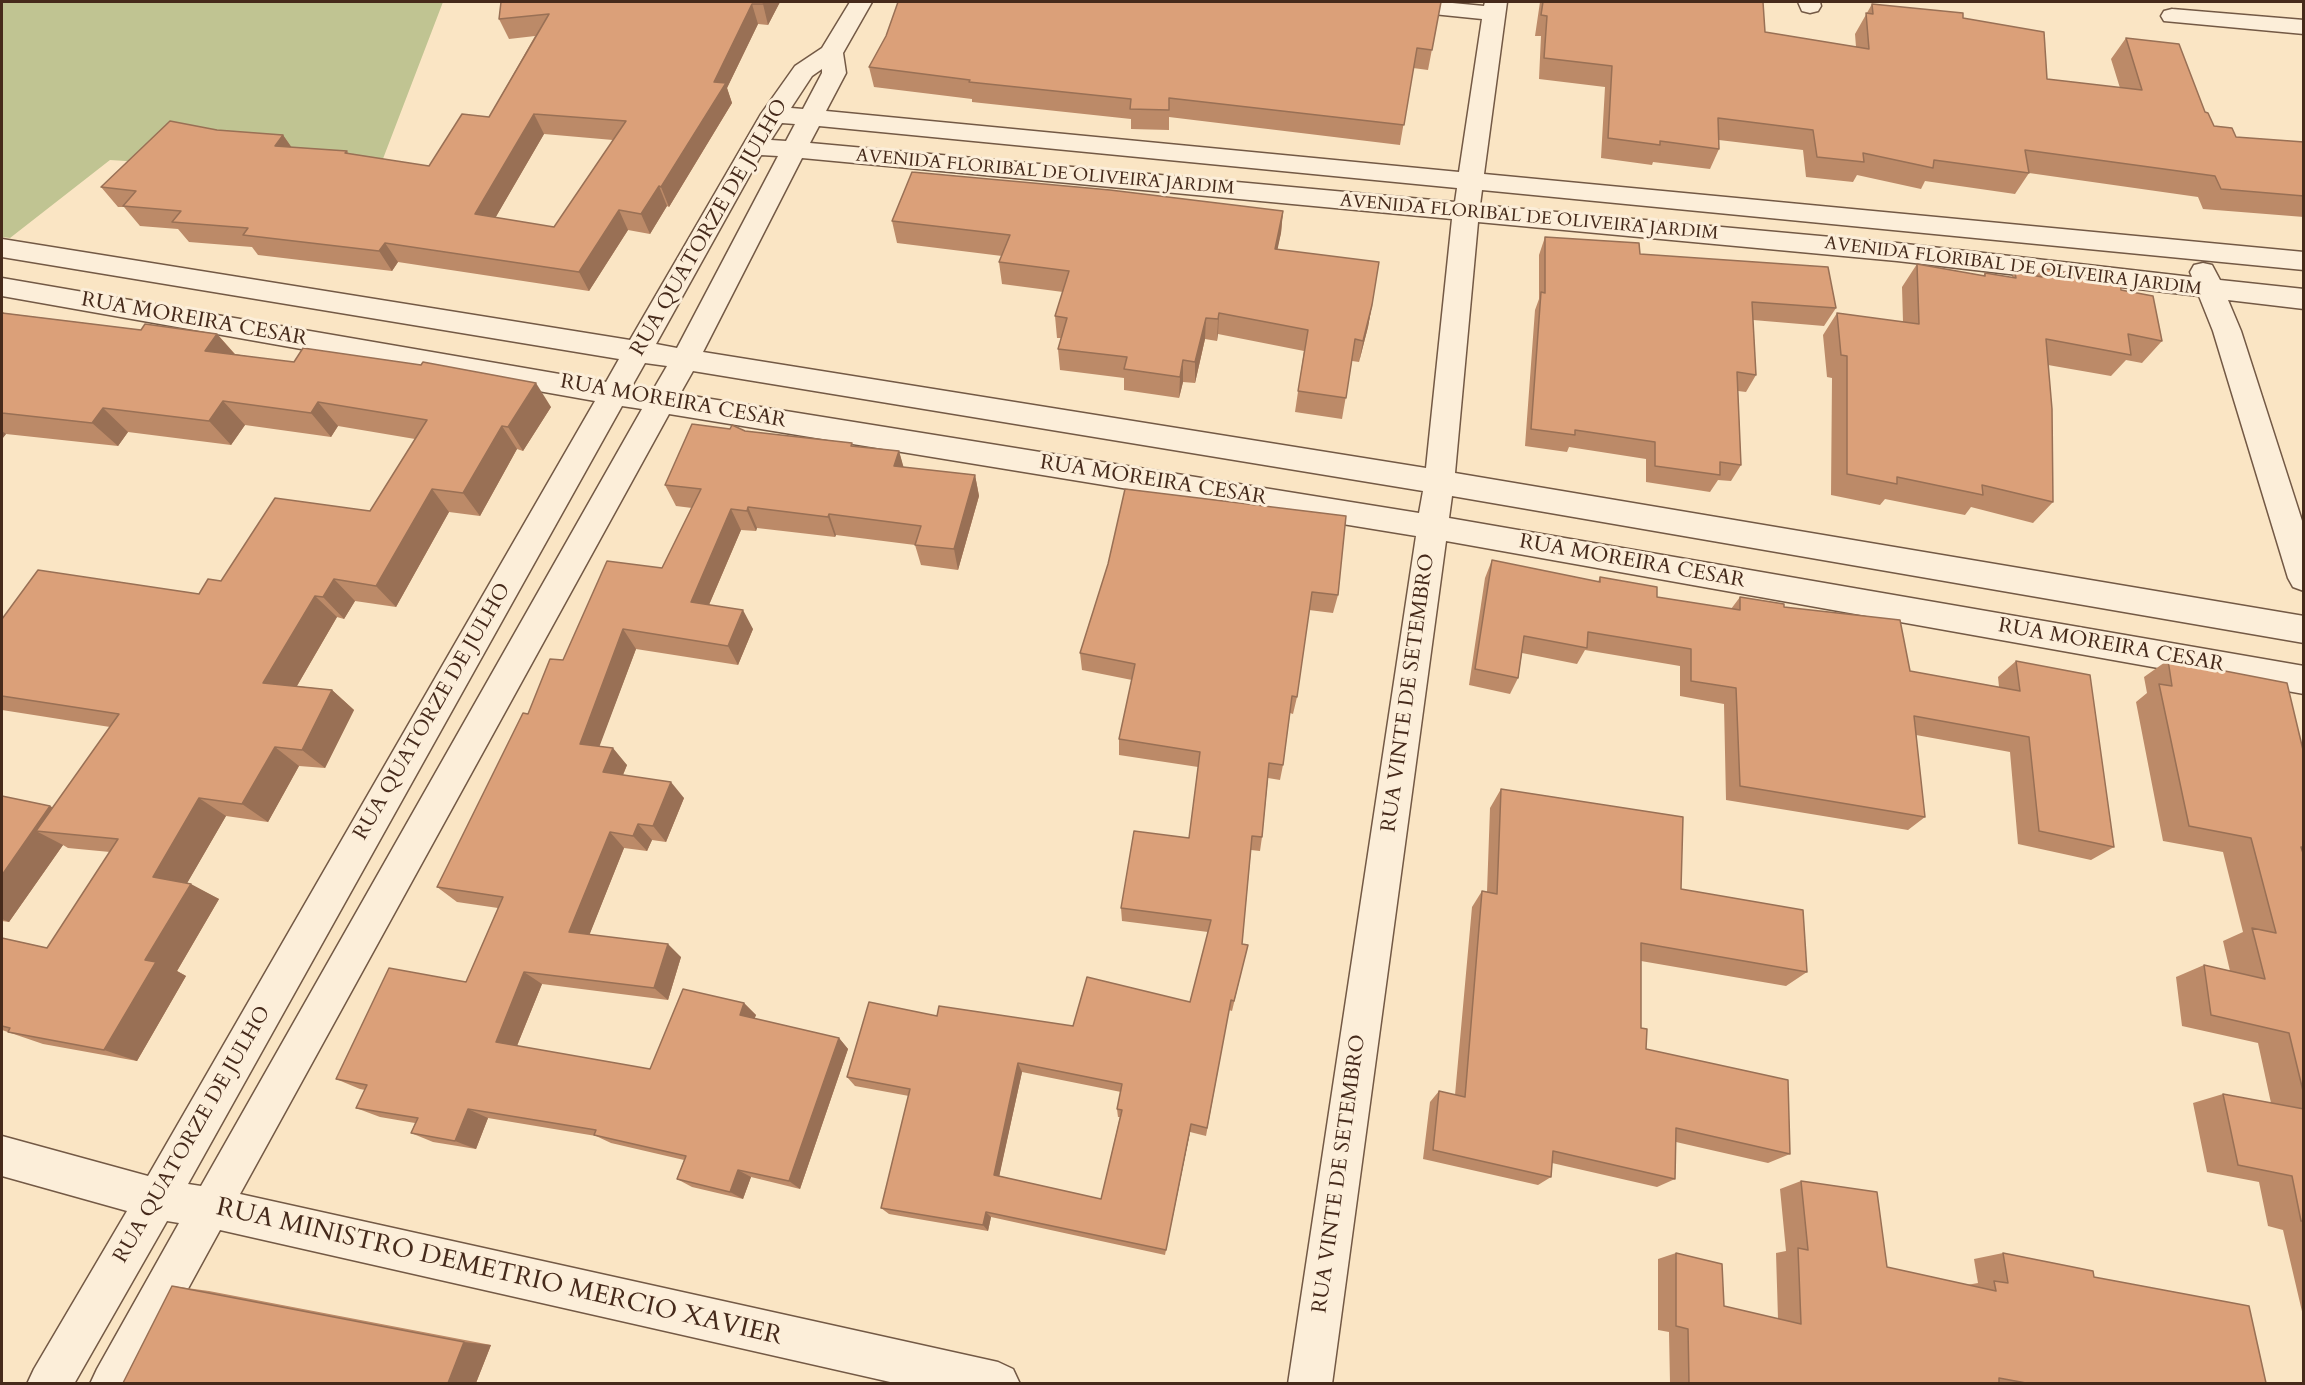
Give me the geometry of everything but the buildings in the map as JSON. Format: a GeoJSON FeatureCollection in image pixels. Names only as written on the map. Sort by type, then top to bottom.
{"type":"FeatureCollection","features":[{"type":"Feature","properties":{"kind":"street","name":"RUA QUATORZE DE JULHO"},"geometry":{"type":"LineString","coordinates":[[49,1383],[157,1199],[754,146],[803,70],[831,53],[861,2]]}},
{"type":"Feature","properties":{"kind":"street"},"geometry":{"type":"LineString","coordinates":[[1384,2],[1495,8]]}},
{"type":"Feature","properties":{"kind":"street","name":"RUA VINTE DE SETEMBRO"},"geometry":{"type":"LineString","coordinates":[[1310,1383],[1433,527],[1466,212],[1495,8]]}},
{"type":"Feature","properties":{"kind":"street"},"geometry":{"type":"LineString","coordinates":[[2172,16],[2304,27]]}},
{"type":"Feature","properties":{"kind":"street","name":"RUA QUATORZE DE JULHO"},"geometry":{"type":"LineString","coordinates":[[112,1383],[685,359],[834,73],[831,53]]}},
{"type":"Feature","properties":{"kind":"street","name":"AVENIDA FLORIBAL DE OLIVEIRA JARDIM"},"geometry":{"type":"LineString","coordinates":[[773,114],[2304,261]]}},
{"type":"Feature","properties":{"kind":"street","name":"AVENIDA FLORIBAL DE OLIVEIRA JARDIM"},"geometry":{"type":"LineString","coordinates":[[754,146],[1897,252],[2211,290],[2304,298]]}},
{"type":"Feature","properties":{"kind":"street"},"geometry":{"type":"LineString","coordinates":[[1125,181],[1134,149]]}},
{"type":"Feature","properties":{"kind":"street"},"geometry":{"type":"LineString","coordinates":[[1892,220],[1897,252]]}},
{"type":"Feature","properties":{"kind":"street","name":"RUA MOREIRA CESAR"},"geometry":{"type":"LineString","coordinates":[[2,248],[1439,482],[2304,630]]}},
{"type":"Feature","properties":{"kind":"street"},"geometry":{"type":"LineString","coordinates":[[2194,250],[2227,331],[2304,578]]}},
{"type":"Feature","properties":{"kind":"street"},"geometry":{"type":"LineString","coordinates":[[685,268],[727,276]]}},
{"type":"Feature","properties":{"kind":"street","name":"RUA MOREIRA CESAR"},"geometry":{"type":"LineString","coordinates":[[2,287],[661,402],[1433,527],[2304,680]]}},
{"type":"Feature","properties":{"kind":"street"},"geometry":{"type":"LineString","coordinates":[[514,568],[562,578]]}},
{"type":"Feature","properties":{"kind":"street"},"geometry":{"type":"LineString","coordinates":[[406,759],[454,772]]}},
{"type":"Feature","properties":{"kind":"street"},"geometry":{"type":"LineString","coordinates":[[292,962],[340,978]]}},
{"type":"Feature","properties":{"kind":"street","name":"RUA MINISTRO DEMETRIO MERCIO XAVIER"},"geometry":{"type":"LineString","coordinates":[[2,1156],[157,1199],[211,1208],[998,1383]]}},
{"type":"Feature","properties":{"kind":"green space"},"geometry":{"type":"Polygon","coordinates":[[[2,2],[443,2],[376,177],[110,160],[10,238],[2,237],[2,2]]]}}]}
